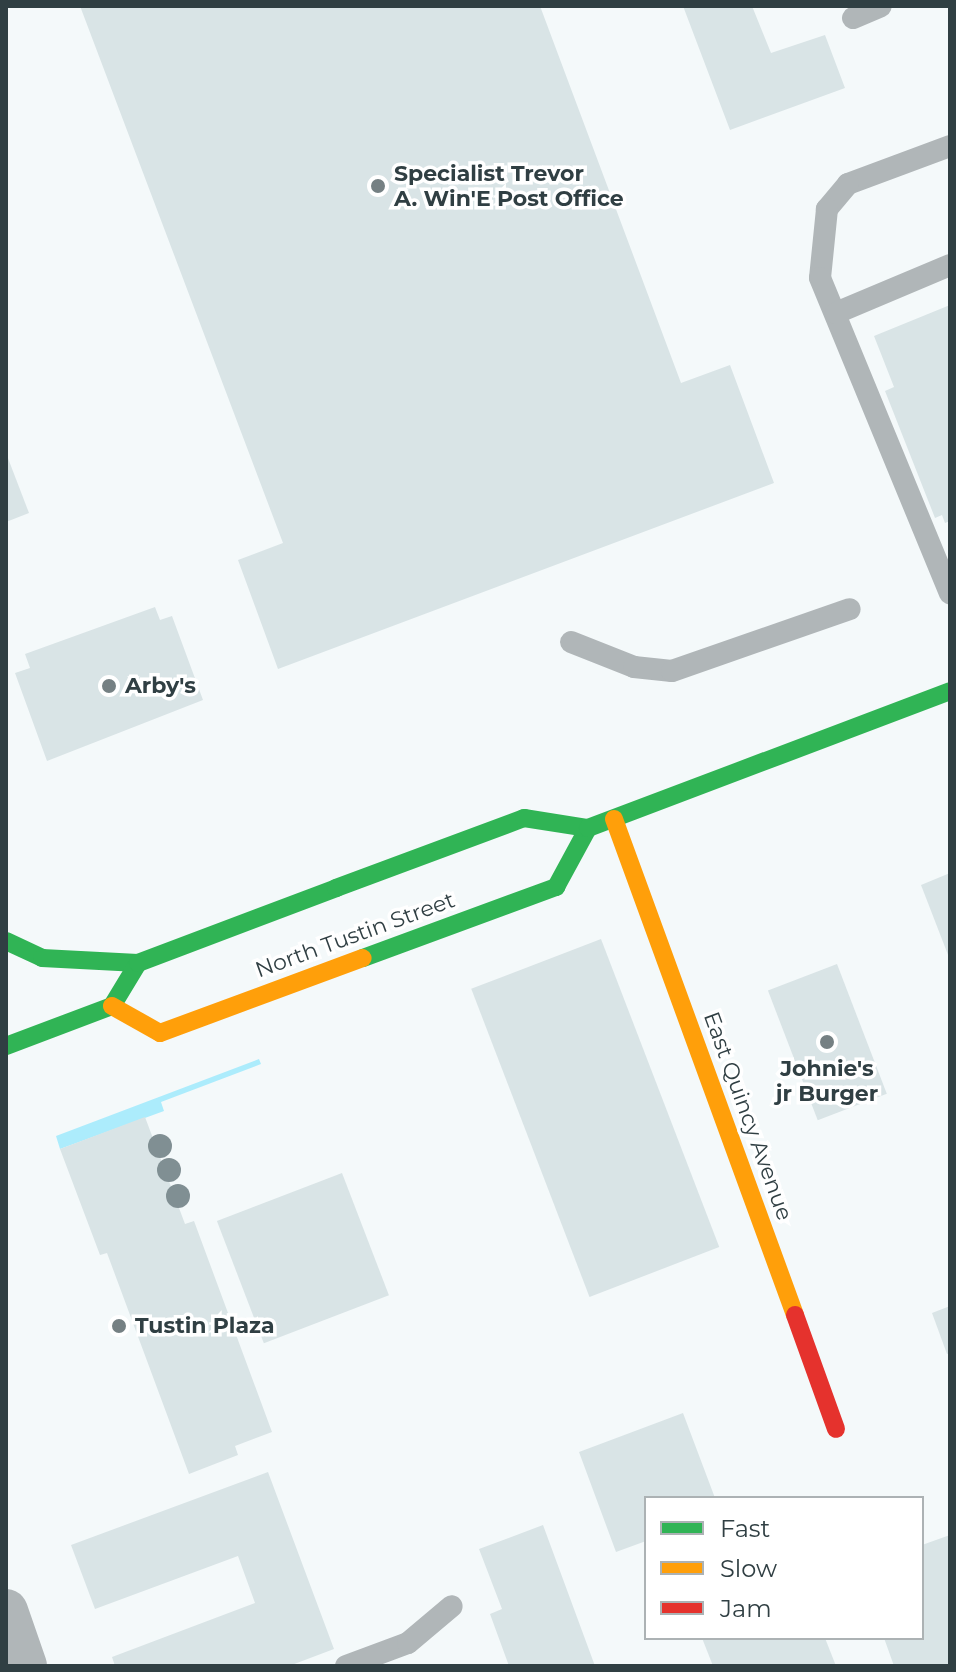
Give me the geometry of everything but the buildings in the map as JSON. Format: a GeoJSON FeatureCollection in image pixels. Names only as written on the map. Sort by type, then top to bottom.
{"type":"FeatureCollection","features":[{"type":"Feature","properties":{"kind":"main road"},"geometry":{"type":"LineString","coordinates":[[6,941],[57,960],[138,963],[524,818],[588,828],[950,691]]}},
{"type":"Feature","properties":{"kind":"main road","name":"East Quincy Avenue"},"geometry":{"type":"LineString","coordinates":[[614,819],[836,1429]]}},
{"type":"Feature","properties":{"kind":"main road","name":"North Tustin Street"},"geometry":{"type":"LineString","coordinates":[[112,1006],[160,1033],[556,887],[588,828]]}},
{"type":"Feature","properties":{"kind":"main road"},"geometry":{"type":"LineString","coordinates":[[6,1046],[112,1006],[138,963]]}},
{"type":"Feature","properties":{"kind":"street"},"geometry":{"type":"LineString","coordinates":[[6,1611],[25,1666]]}},
{"type":"Feature","properties":{"kind":"lane"},"geometry":{"type":"LineString","coordinates":[[853,18],[881,6]]}},
{"type":"Feature","properties":{"kind":"lane"},"geometry":{"type":"LineString","coordinates":[[950,146],[848,184],[827,209],[820,278],[950,593]]}},
{"type":"Feature","properties":{"kind":"lane"},"geometry":{"type":"LineString","coordinates":[[836,313],[950,265]]}},
{"type":"Feature","properties":{"kind":"lane"},"geometry":{"type":"LineString","coordinates":[[571,642],[634,667],[672,671],[850,609]]}},
{"type":"Feature","properties":{"kind":"lane"},"geometry":{"type":"LineString","coordinates":[[346,1666],[408,1643],[452,1606]]}},
{"type":"Feature","properties":{"kind":"shaded area"},"geometry":{"type":"Polygon","coordinates":[[[259,1059],[261,1064],[161,1102],[164,1111],[60,1149],[56,1136],[259,1059]]]}},
{"type":"Feature","properties":{"kind":"traffic: fast"},"geometry":{"type":"LineString","coordinates":[[6,1046],[112,1006],[138,963],[336,888],[524,818],[588,828],[950,691]]}},
{"type":"Feature","properties":{"kind":"traffic: fast"},"geometry":{"type":"LineString","coordinates":[[363,958],[556,887],[588,828]]}},
{"type":"Feature","properties":{"kind":"traffic: fast"},"geometry":{"type":"LineString","coordinates":[[6,941],[42,958],[138,963]]}},
{"type":"Feature","properties":{"kind":"traffic: slow"},"geometry":{"type":"LineString","coordinates":[[614,819],[795,1315]]}},
{"type":"Feature","properties":{"kind":"traffic: slow"},"geometry":{"type":"LineString","coordinates":[[112,1006],[160,1033],[363,958]]}},
{"type":"Feature","properties":{"kind":"traffic: jam"},"geometry":{"type":"LineString","coordinates":[[795,1315],[836,1429]]}},
{"type":"Feature","properties":{"kind":"place","name":"Specialist Trevor A. Win'E Post Office"},"geometry":{"type":"Point","coordinates":[378,186]}},
{"type":"Feature","properties":{"kind":"place","name":"Arby's"},"geometry":{"type":"Point","coordinates":[109,686]}},
{"type":"Feature","properties":{"kind":"place","name":"Johnie's jr Burger"},"geometry":{"type":"Point","coordinates":[827,1042]}},
{"type":"Feature","properties":{"kind":"place","name":"Tustin Plaza"},"geometry":{"type":"Point","coordinates":[119,1326]}}]}
